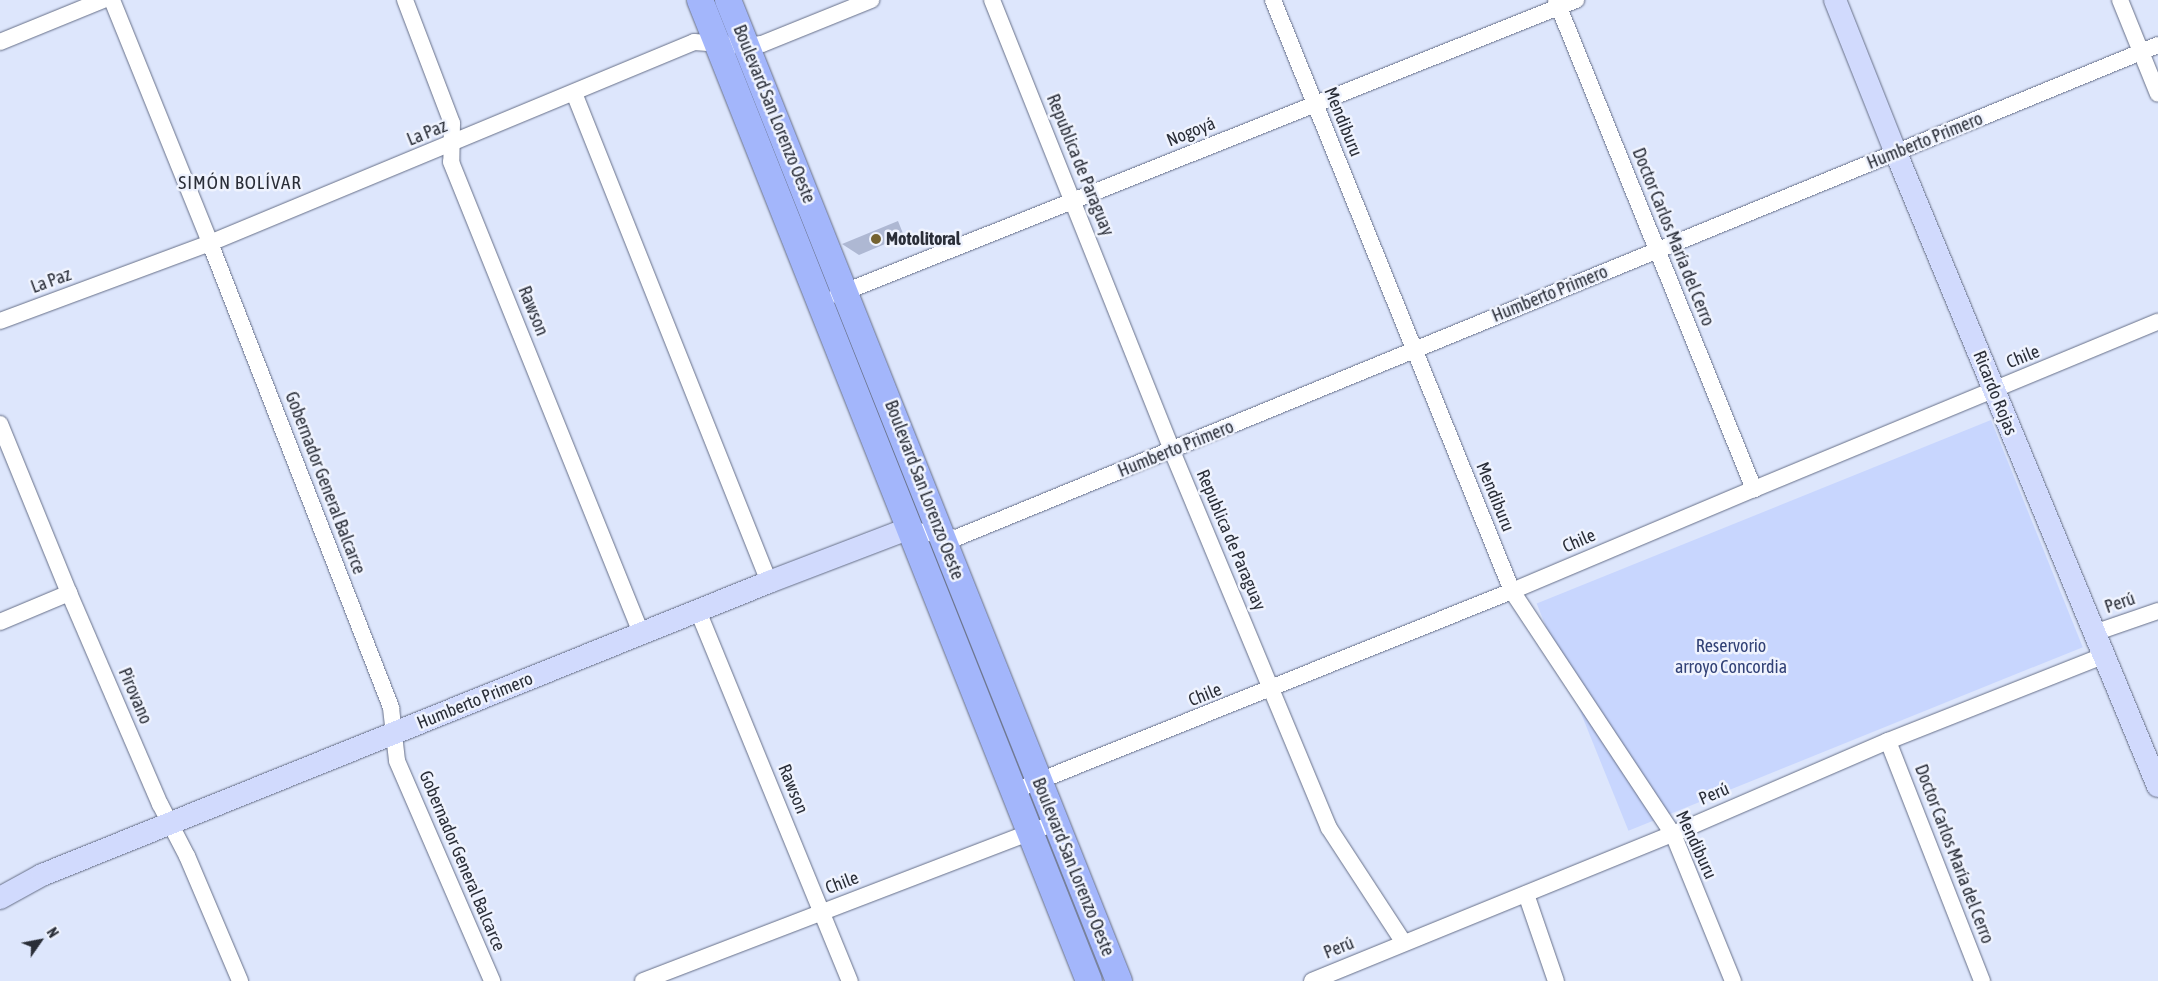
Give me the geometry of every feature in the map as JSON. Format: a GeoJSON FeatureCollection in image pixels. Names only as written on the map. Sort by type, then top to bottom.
{"type":"FeatureCollection","features":[{"type":"Feature","properties":{"kind":"main road","name":"Boulevard San Lorenzo Oeste"},"geometry":{"type":"LineString","coordinates":[[700,0],[821,301],[908,529],[1089,981]]}},
{"type":"Feature","properties":{"kind":"main road","name":"Boulevard San Lorenzo Oeste"},"geometry":{"type":"LineString","coordinates":[[728,0],[846,291],[1119,981]]}},
{"type":"Feature","properties":{"kind":"street"},"geometry":{"type":"LineString","coordinates":[[0,42],[103,0]]}},
{"type":"Feature","properties":{"kind":"street","name":"Gobernador General Balcarce"},"geometry":{"type":"LineString","coordinates":[[112,0],[210,243],[390,708],[397,761],[492,981]]}},
{"type":"Feature","properties":{"kind":"street","name":"Rawson"},"geometry":{"type":"LineString","coordinates":[[405,0],[452,123],[451,162],[641,633]]}},
{"type":"Feature","properties":{"kind":"street","name":"La Paz"},"geometry":{"type":"LineString","coordinates":[[0,321],[210,243],[574,94],[694,42],[747,46],[762,44],[871,0]]}},
{"type":"Feature","properties":{"kind":"street","name":"Republica de Paraguay"},"geometry":{"type":"LineString","coordinates":[[992,0],[1172,451],[1329,828],[1404,943]]}},
{"type":"Feature","properties":{"kind":"street","name":"Mendiburu"},"geometry":{"type":"LineString","coordinates":[[1273,0],[1512,591],[1672,834],[1733,981]]}},
{"type":"Feature","properties":{"kind":"street","name":"Nogoyá"},"geometry":{"type":"LineString","coordinates":[[821,301],[1074,202],[1557,4],[1576,0]]}},
{"type":"Feature","properties":{"kind":"street","name":"Ricardo Rojas"},"geometry":{"type":"LineString","coordinates":[[1835,0],[1896,153],[2158,786]]}},
{"type":"Feature","properties":{"kind":"street"},"geometry":{"type":"LineString","coordinates":[[2120,0],[2158,94]]}},
{"type":"Feature","properties":{"kind":"street","name":"Doctor Carlos María del Cerro"},"geometry":{"type":"LineString","coordinates":[[1557,4],[1754,488]]}},
{"type":"Feature","properties":{"kind":"street","name":"Humberto Primero"},"geometry":{"type":"LineString","coordinates":[[942,537],[956,538],[1172,451],[1413,350],[2158,45]]}},
{"type":"Feature","properties":{"kind":"street"},"geometry":{"type":"LineString","coordinates":[[574,94],[769,582]]}},
{"type":"Feature","properties":{"kind":"street","name":"Chile"},"geometry":{"type":"LineString","coordinates":[[1014,791],[1272,690],[1754,488],[2158,322]]}},
{"type":"Feature","properties":{"kind":"street","name":"Pirovano"},"geometry":{"type":"LineString","coordinates":[[0,424],[69,593],[169,824],[187,856],[240,981]]}},
{"type":"Feature","properties":{"kind":"street"},"geometry":{"type":"LineString","coordinates":[[908,529],[942,537]]}},
{"type":"Feature","properties":{"kind":"street","name":"Humberto Primero"},"geometry":{"type":"LineString","coordinates":[[42,875],[641,633],[908,529]]}},
{"type":"Feature","properties":{"kind":"street"},"geometry":{"type":"LineString","coordinates":[[0,622],[69,593]]}},
{"type":"Feature","properties":{"kind":"street","name":"Rawson"},"geometry":{"type":"LineString","coordinates":[[698,611],[850,981]]}},
{"type":"Feature","properties":{"kind":"street","name":"Perú"},"geometry":{"type":"LineString","coordinates":[[2094,633],[2158,611]]}},
{"type":"Feature","properties":{"kind":"street","name":"Perú"},"geometry":{"type":"LineString","coordinates":[[1312,981],[1672,834],[1888,742],[2104,656]]}},
{"type":"Feature","properties":{"kind":"street","name":"Doctor Carlos María del Cerro"},"geometry":{"type":"LineString","coordinates":[[1888,742],[1982,981]]}},
{"type":"Feature","properties":{"kind":"street","name":"Chile"},"geometry":{"type":"LineString","coordinates":[[644,981],[673,976],[822,912],[1055,823]]}},
{"type":"Feature","properties":{"kind":"street"},"geometry":{"type":"LineString","coordinates":[[0,885],[42,875]]}},
{"type":"Feature","properties":{"kind":"street"},"geometry":{"type":"LineString","coordinates":[[0,898],[42,875]]}},
{"type":"Feature","properties":{"kind":"street"},"geometry":{"type":"LineString","coordinates":[[1526,894],[1556,981]]}},
{"type":"Feature","properties":{"kind":"green space","name":"Reservorio arroyo Concordia"},"geometry":{"type":"Polygon","coordinates":[[[1991,420],[2083,647],[1628,831],[1537,604],[1991,420]]]}},
{"type":"Feature","properties":{"kind":"building","name":"Motolitoral"},"geometry":{"type":"Polygon","coordinates":[[[898,221],[904,236],[859,255],[842,244],[898,221]]]}},
{"type":"Feature","properties":{"kind":"place","name":"Motolitoral"},"geometry":{"type":"Point","coordinates":[876,239]}},
{"type":"Feature","properties":{"kind":"district","name":"SIMÓN BOLÍVAR"},"geometry":{"type":"Point","coordinates":[240,183]}}]}
